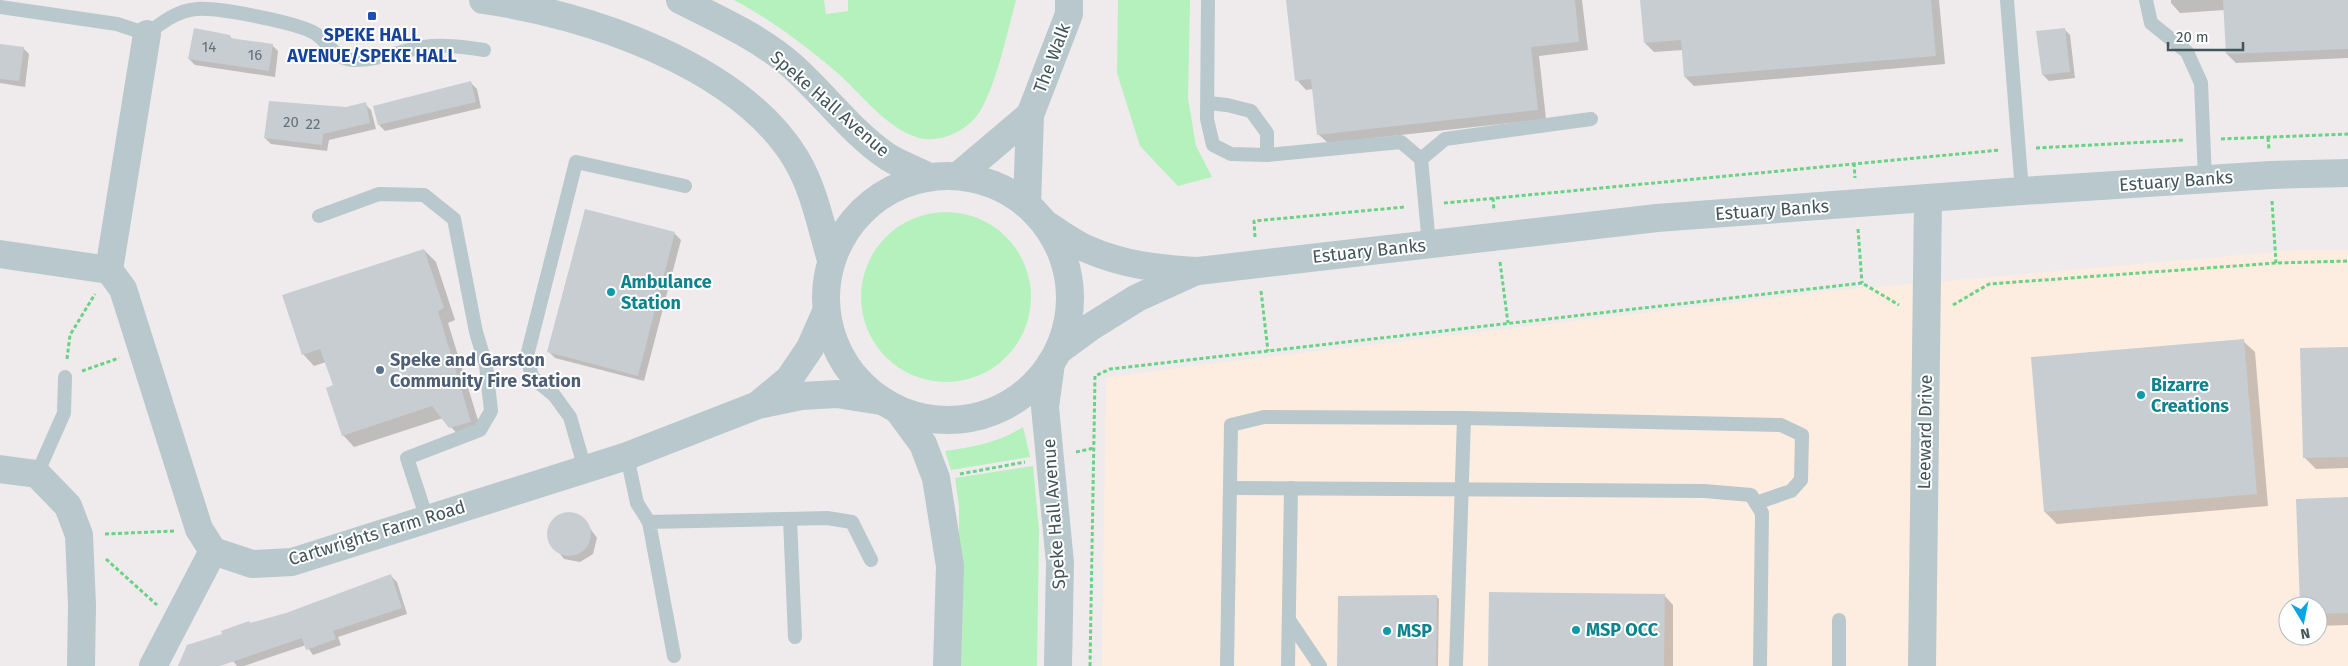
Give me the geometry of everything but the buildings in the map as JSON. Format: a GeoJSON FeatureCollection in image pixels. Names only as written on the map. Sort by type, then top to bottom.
{"type":"FeatureCollection","features":[{"type":"Feature","properties":{"kind":"street"},"geometry":{"type":"LineString","coordinates":[[483,0],[575,18],[646,44],[700,72],[745,103],[778,133],[797,160],[813,197],[831,260]]}},
{"type":"Feature","properties":{"kind":"street","name":"Speke Hall Avenue"},"geometry":{"type":"LineString","coordinates":[[680,0],[737,29],[790,64],[827,98],[860,133],[888,157],[929,177]]}},
{"type":"Feature","properties":{"kind":"street","name":"The Walk"},"geometry":{"type":"LineString","coordinates":[[1027,205],[1030,115],[1070,14],[1069,0]]}},
{"type":"Feature","properties":{"kind":"street"},"geometry":{"type":"LineString","coordinates":[[146,34],[110,270],[123,289],[206,540],[176,622],[152,666]]}},
{"type":"Feature","properties":{"kind":"street","name":"The Walk"},"geometry":{"type":"LineString","coordinates":[[958,176],[1030,115]]}},
{"type":"Feature","properties":{"kind":"street","name":"Estuary Banks"},"geometry":{"type":"LineString","coordinates":[[1047,225],[1086,249],[1118,260],[1154,269],[1198,271],[1657,218],[2204,179],[2348,173]]}},
{"type":"Feature","properties":{"kind":"street"},"geometry":{"type":"LineString","coordinates":[[947,666],[950,566],[936,478],[923,444],[890,406],[854,377],[844,362],[835,347],[826,312],[826,285],[831,260],[847,228],[871,202],[902,184],[929,177],[958,176],[995,185],[1027,205],[1047,225],[1061,250],[1070,284],[1069,318],[1055,357]]}},
{"type":"Feature","properties":{"kind":"street","name":"Leeward Drive"},"geometry":{"type":"LineString","coordinates":[[1922,666],[1928,198]]}},
{"type":"Feature","properties":{"kind":"street"},"geometry":{"type":"LineString","coordinates":[[0,254],[110,270]]}},
{"type":"Feature","properties":{"kind":"street","name":"Estuary Banks"},"geometry":{"type":"LineString","coordinates":[[1055,357],[1092,326],[1137,298],[1198,271]]}},
{"type":"Feature","properties":{"kind":"street","name":"Cartwrights Farm Road"},"geometry":{"type":"LineString","coordinates":[[758,405],[789,378],[810,348],[826,312]]}},
{"type":"Feature","properties":{"kind":"street","name":"Speke Hall Avenue"},"geometry":{"type":"LineString","coordinates":[[1055,357],[1045,407],[1060,563],[1058,666]]}},
{"type":"Feature","properties":{"kind":"street","name":"Cartwrights Farm Road"},"geometry":{"type":"LineString","coordinates":[[206,540],[252,564],[292,562],[627,456],[758,405],[801,396],[837,394],[890,406],[918,417],[956,420],[993,412],[1026,392],[1055,357]]}},
{"type":"Feature","properties":{"kind":"street"},"geometry":{"type":"LineString","coordinates":[[0,469],[36,474],[68,506],[79,535],[82,605],[81,666]]}},
{"type":"Feature","properties":{"kind":"lane"},"geometry":{"type":"LineString","coordinates":[[1208,0],[1207,119],[1213,145],[1231,154],[1267,155],[1402,142],[1421,159],[1429,244]]}},
{"type":"Feature","properties":{"kind":"lane"},"geometry":{"type":"LineString","coordinates":[[2007,0],[2022,191]]}},
{"type":"Feature","properties":{"kind":"lane"},"geometry":{"type":"LineString","coordinates":[[2146,0],[2151,23],[2188,52],[2201,83],[2204,179]]}},
{"type":"Feature","properties":{"kind":"lane"},"geometry":{"type":"LineString","coordinates":[[0,7],[117,24],[146,34],[173,16],[197,9],[257,17],[305,28],[318,35],[332,51],[351,60],[368,59],[426,47],[446,46],[484,50]]}},
{"type":"Feature","properties":{"kind":"lane"},"geometry":{"type":"LineString","coordinates":[[1208,103],[1227,105],[1251,111],[1267,133],[1267,155]]}},
{"type":"Feature","properties":{"kind":"lane"},"geometry":{"type":"LineString","coordinates":[[1421,159],[1445,138],[1592,120]]}},
{"type":"Feature","properties":{"kind":"lane"},"geometry":{"type":"LineString","coordinates":[[585,468],[570,418],[554,395],[532,377],[527,356],[576,162],[685,186]]}},
{"type":"Feature","properties":{"kind":"lane"},"geometry":{"type":"LineString","coordinates":[[320,216],[379,194],[424,195],[454,220],[476,332],[486,365],[491,411],[480,430],[407,458],[426,519]]}},
{"type":"Feature","properties":{"kind":"lane"},"geometry":{"type":"LineString","coordinates":[[36,474],[64,413],[65,377]]}},
{"type":"Feature","properties":{"kind":"lane"},"geometry":{"type":"LineString","coordinates":[[1228,666],[1231,425],[1264,416],[1464,418],[1781,425],[1802,434],[1801,480],[1791,491],[1756,503]]}},
{"type":"Feature","properties":{"kind":"lane"},"geometry":{"type":"LineString","coordinates":[[1456,666],[1464,418]]}},
{"type":"Feature","properties":{"kind":"lane"},"geometry":{"type":"LineString","coordinates":[[627,456],[637,503],[649,522],[674,656]]}},
{"type":"Feature","properties":{"kind":"lane"},"geometry":{"type":"LineString","coordinates":[[1230,488],[1462,491],[1704,491],[1751,496],[1762,513],[1760,666]]}},
{"type":"Feature","properties":{"kind":"lane"},"geometry":{"type":"LineString","coordinates":[[1288,666],[1291,488]]}},
{"type":"Feature","properties":{"kind":"lane"},"geometry":{"type":"LineString","coordinates":[[649,522],[827,518],[852,522],[871,560]]}},
{"type":"Feature","properties":{"kind":"lane"},"geometry":{"type":"LineString","coordinates":[[790,519],[795,637]]}},
{"type":"Feature","properties":{"kind":"lane"},"geometry":{"type":"LineString","coordinates":[[1289,620],[1320,666]]}},
{"type":"Feature","properties":{"kind":"lane"},"geometry":{"type":"LineString","coordinates":[[1839,666],[1840,620]]}},
{"type":"Feature","properties":{"kind":"path"},"geometry":{"type":"LineString","coordinates":[[1090,666],[1095,376],[1110,369],[1862,283],[1901,306],[1926,308],[1953,305],[1989,284],[2276,263],[2348,261]]}},
{"type":"Feature","properties":{"kind":"path"},"geometry":{"type":"LineString","coordinates":[[110,270],[70,335],[65,377],[142,349]]}},
{"type":"Feature","properties":{"kind":"path"},"geometry":{"type":"LineString","coordinates":[[936,478],[1094,448]]}},
{"type":"Feature","properties":{"kind":"path"},"geometry":{"type":"LineString","coordinates":[[79,535],[206,540]]}},
{"type":"Feature","properties":{"kind":"path"},"geometry":{"type":"LineString","coordinates":[[79,535],[176,622]]}},
{"type":"Feature","properties":{"kind":"shaded area"},"geometry":{"type":"Polygon","coordinates":[[[2300,250],[2348,250],[2348,666],[1102,666],[1106,378],[1208,364],[1833,291],[2300,250]]]}},
{"type":"Feature","properties":{"kind":"green space"},"geometry":{"type":"Polygon","coordinates":[[[734,0],[824,0],[826,14],[848,11],[848,0],[1016,0],[1000,62],[982,108],[975,118],[963,129],[948,136],[924,139],[905,132],[883,117],[834,70],[786,32],[734,0]]]}},
{"type":"Feature","properties":{"kind":"green space"},"geometry":{"type":"Polygon","coordinates":[[[1118,0],[1190,0],[1188,98],[1196,146],[1212,177],[1178,186],[1140,146],[1117,73],[1118,0]]]}},
{"type":"Feature","properties":{"kind":"green space"},"geometry":{"type":"Polygon","coordinates":[[[938,212],[954,212],[979,218],[1000,231],[1012,243],[1025,264],[1031,297],[1025,330],[1012,351],[1000,363],[979,376],[954,382],[938,382],[913,376],[892,363],[880,351],[867,330],[861,305],[861,289],[867,264],[880,243],[892,231],[913,218],[938,212]]]}},
{"type":"Feature","properties":{"kind":"green space"},"geometry":{"type":"Polygon","coordinates":[[[1023,427],[1030,457],[951,470],[945,451],[986,443],[1005,437],[1023,427]]]}},
{"type":"Feature","properties":{"kind":"green space"},"geometry":{"type":"Polygon","coordinates":[[[1033,466],[1039,530],[1037,666],[958,666],[959,506],[955,478],[1033,466]]]}},
{"type":"Feature","properties":{"kind":"place","name":"SPEKE HALL AVENUE/SPEKE HALL"},"geometry":{"type":"Point","coordinates":[372,16]}},
{"type":"Feature","properties":{"kind":"place","name":"Ambulance Station"},"geometry":{"type":"Point","coordinates":[611,292]}},
{"type":"Feature","properties":{"kind":"place","name":"Speke and Garston Community Fire Station"},"geometry":{"type":"Point","coordinates":[380,370]}},
{"type":"Feature","properties":{"kind":"place","name":"Bizarre Creations"},"geometry":{"type":"Point","coordinates":[2141,395]}},
{"type":"Feature","properties":{"kind":"place","name":"MSP OCC"},"geometry":{"type":"Point","coordinates":[1576,630]}},
{"type":"Feature","properties":{"kind":"place","name":"MSP"},"geometry":{"type":"Point","coordinates":[1387,631]}}]}
